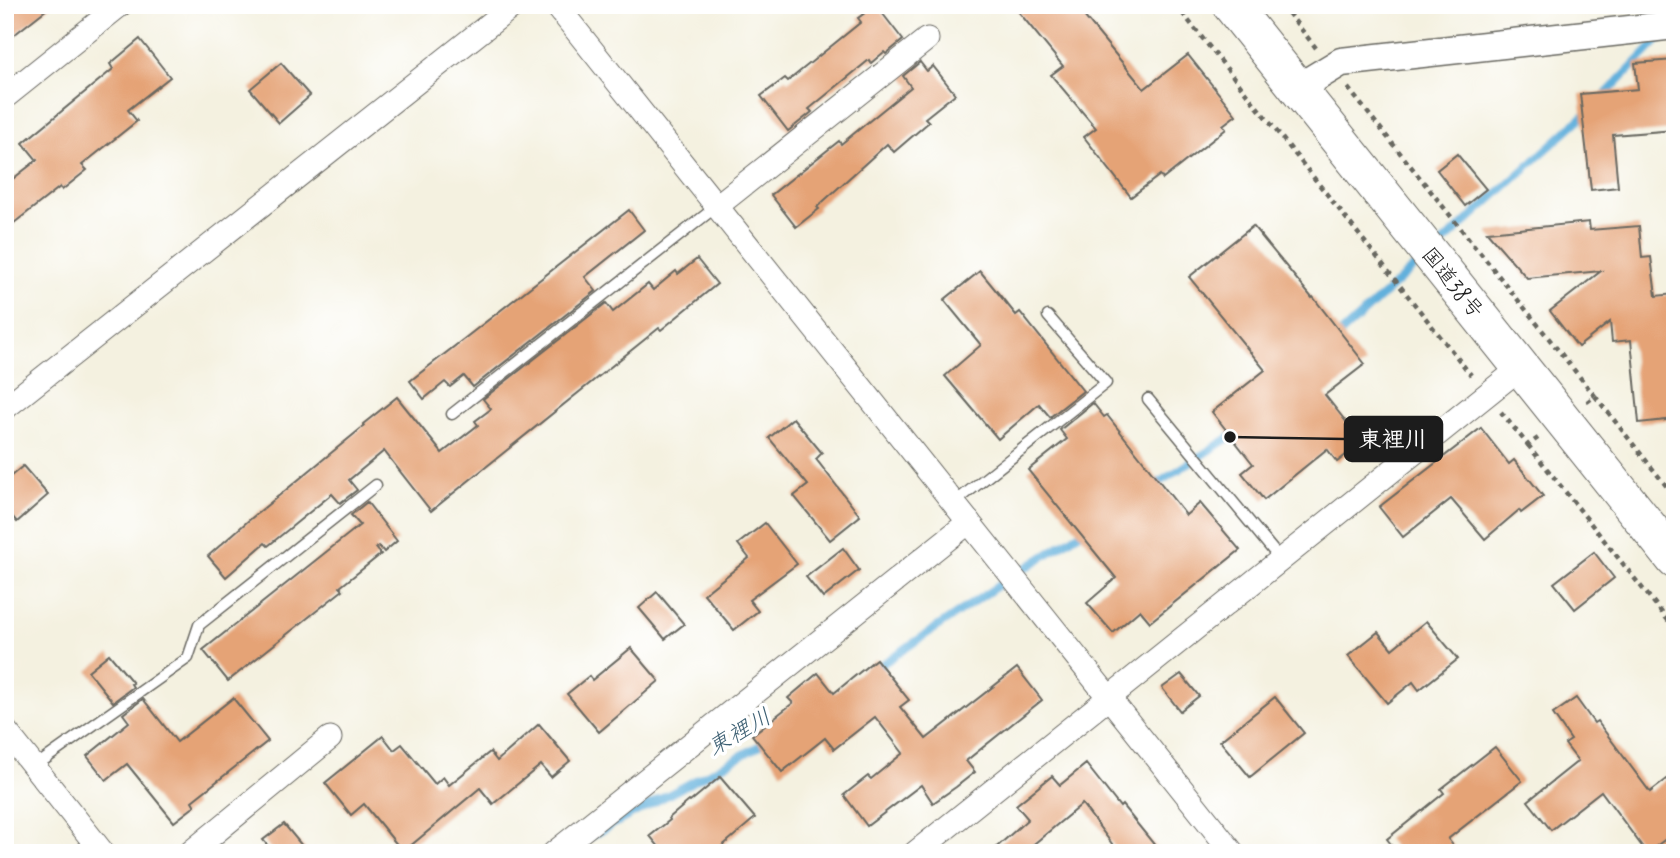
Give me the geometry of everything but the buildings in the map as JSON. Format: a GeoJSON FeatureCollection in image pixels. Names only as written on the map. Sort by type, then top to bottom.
{"type":"FeatureCollection","features":[{"type":"Feature","properties":{"kind":"highway","name":"国道38号"},"geometry":{"type":"LineString","coordinates":[[1231,5],[1675,560]]}},
{"type":"Feature","properties":{"kind":"street"},"geometry":{"type":"LineString","coordinates":[[5,97],[120,5]]}},
{"type":"Feature","properties":{"kind":"street"},"geometry":{"type":"LineString","coordinates":[[5,408],[514,5]]}},
{"type":"Feature","properties":{"kind":"street"},"geometry":{"type":"LineString","coordinates":[[556,5],[1110,697],[1230,852]]}},
{"type":"Feature","properties":{"kind":"street"},"geometry":{"type":"LineString","coordinates":[[1298,88],[1341,62],[1675,25]]}},
{"type":"Feature","properties":{"kind":"street"},"geometry":{"type":"LineString","coordinates":[[717,206],[927,39]]}},
{"type":"Feature","properties":{"kind":"street"},"geometry":{"type":"LineString","coordinates":[[915,853],[1520,368]]}},
{"type":"Feature","properties":{"kind":"street"},"geometry":{"type":"LineString","coordinates":[[554,853],[969,522]]}},
{"type":"Feature","properties":{"kind":"street"},"geometry":{"type":"LineString","coordinates":[[5,730],[103,853]]}},
{"type":"Feature","properties":{"kind":"street"},"geometry":{"type":"LineString","coordinates":[[190,853],[330,738]]}},
{"type":"Feature","properties":{"kind":"lane"},"geometry":{"type":"LineString","coordinates":[[452,414],[717,206]]}},
{"type":"Feature","properties":{"kind":"lane"},"geometry":{"type":"LineString","coordinates":[[954,503],[1106,383],[1048,316]]}},
{"type":"Feature","properties":{"kind":"lane"},"geometry":{"type":"LineString","coordinates":[[1148,399],[1281,560]]}},
{"type":"Feature","properties":{"kind":"lane"},"geometry":{"type":"LineString","coordinates":[[34,767],[188,659],[199,625],[376,485]]}},
{"type":"Feature","properties":{"kind":"path"},"geometry":{"type":"LineString","coordinates":[[1176,5],[1675,629]]}},
{"type":"Feature","properties":{"kind":"path"},"geometry":{"type":"LineString","coordinates":[[1282,5],[1675,497]]}},
{"type":"Feature","properties":{"kind":"path"},"geometry":{"type":"LineString","coordinates":[[1528,445],[1595,396]]}},
{"type":"Feature","properties":{"kind":"waterway","name":"東裡川"},"geometry":{"type":"LineString","coordinates":[[1602,98],[1663,35]]}},
{"type":"Feature","properties":{"kind":"waterway","name":"東裡川"},"geometry":{"type":"LineString","coordinates":[[1436,249],[1590,110]]}},
{"type":"Feature","properties":{"kind":"waterway","name":"東裡川"},"geometry":{"type":"LineString","coordinates":[[1334,340],[1423,259]]}},
{"type":"Feature","properties":{"kind":"waterway","name":"東裡川"},"geometry":{"type":"LineString","coordinates":[[1152,487],[1237,430]]}},
{"type":"Feature","properties":{"kind":"waterway","name":"東裡川"},"geometry":{"type":"LineString","coordinates":[[875,669],[1088,528]]}},
{"type":"Feature","properties":{"kind":"waterway","name":"東裡川"},"geometry":{"type":"LineString","coordinates":[[588,838],[768,741]]}},
{"type":"Feature","properties":{"kind":"place","name":"東裡川"},"geometry":{"type":"Point","coordinates":[1230,437]}}]}
